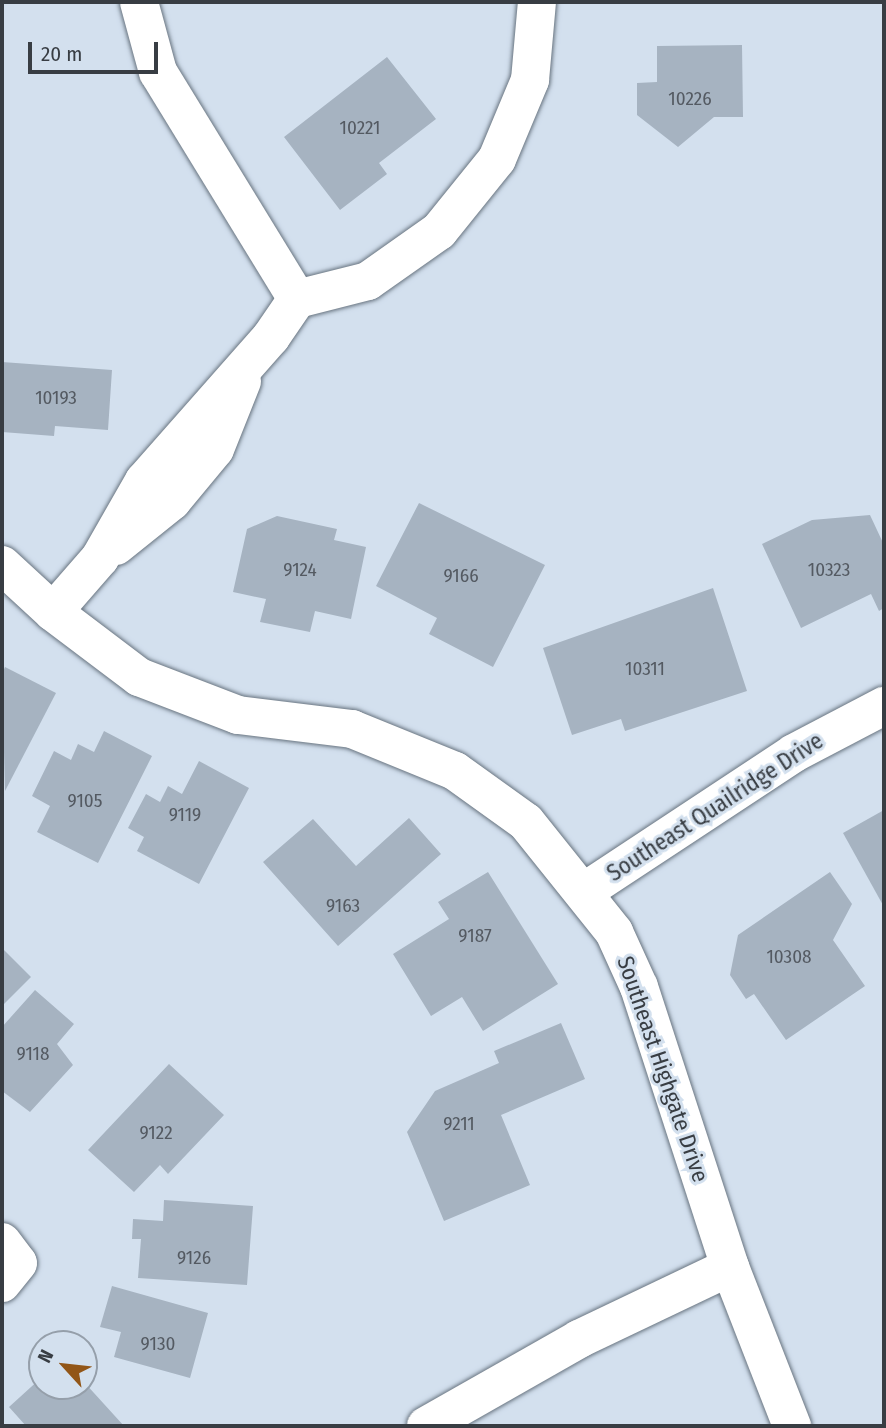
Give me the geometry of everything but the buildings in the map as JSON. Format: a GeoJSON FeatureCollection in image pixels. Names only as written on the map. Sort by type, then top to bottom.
{"type":"FeatureCollection","features":[{"type":"Feature","properties":{"kind":"street"},"geometry":{"type":"LineString","coordinates":[[139,2],[158,72],[297,299]]}},
{"type":"Feature","properties":{"kind":"street"},"geometry":{"type":"LineString","coordinates":[[53,612],[100,558],[172,501],[215,449],[249,362],[297,299],[368,281],[439,231],[489,170],[530,80],[537,2]]}},
{"type":"Feature","properties":{"kind":"street","name":"Southeast Highgate Drive"},"geometry":{"type":"LineString","coordinates":[[2,565],[53,612],[139,677],[238,715],[352,729],[455,771],[526,822],[585,891],[614,932],[639,987],[730,1268],[792,1426]]}},
{"type":"Feature","properties":{"kind":"street","name":"Southeast Quailridge Drive"},"geometry":{"type":"LineString","coordinates":[[585,891],[794,752],[884,706]]}},
{"type":"Feature","properties":{"kind":"street"},"geometry":{"type":"LineString","coordinates":[[2,1242],[18,1263],[2,1283]]}},
{"type":"Feature","properties":{"kind":"street"},"geometry":{"type":"LineString","coordinates":[[426,1426],[579,1339],[730,1268]]}}]}
